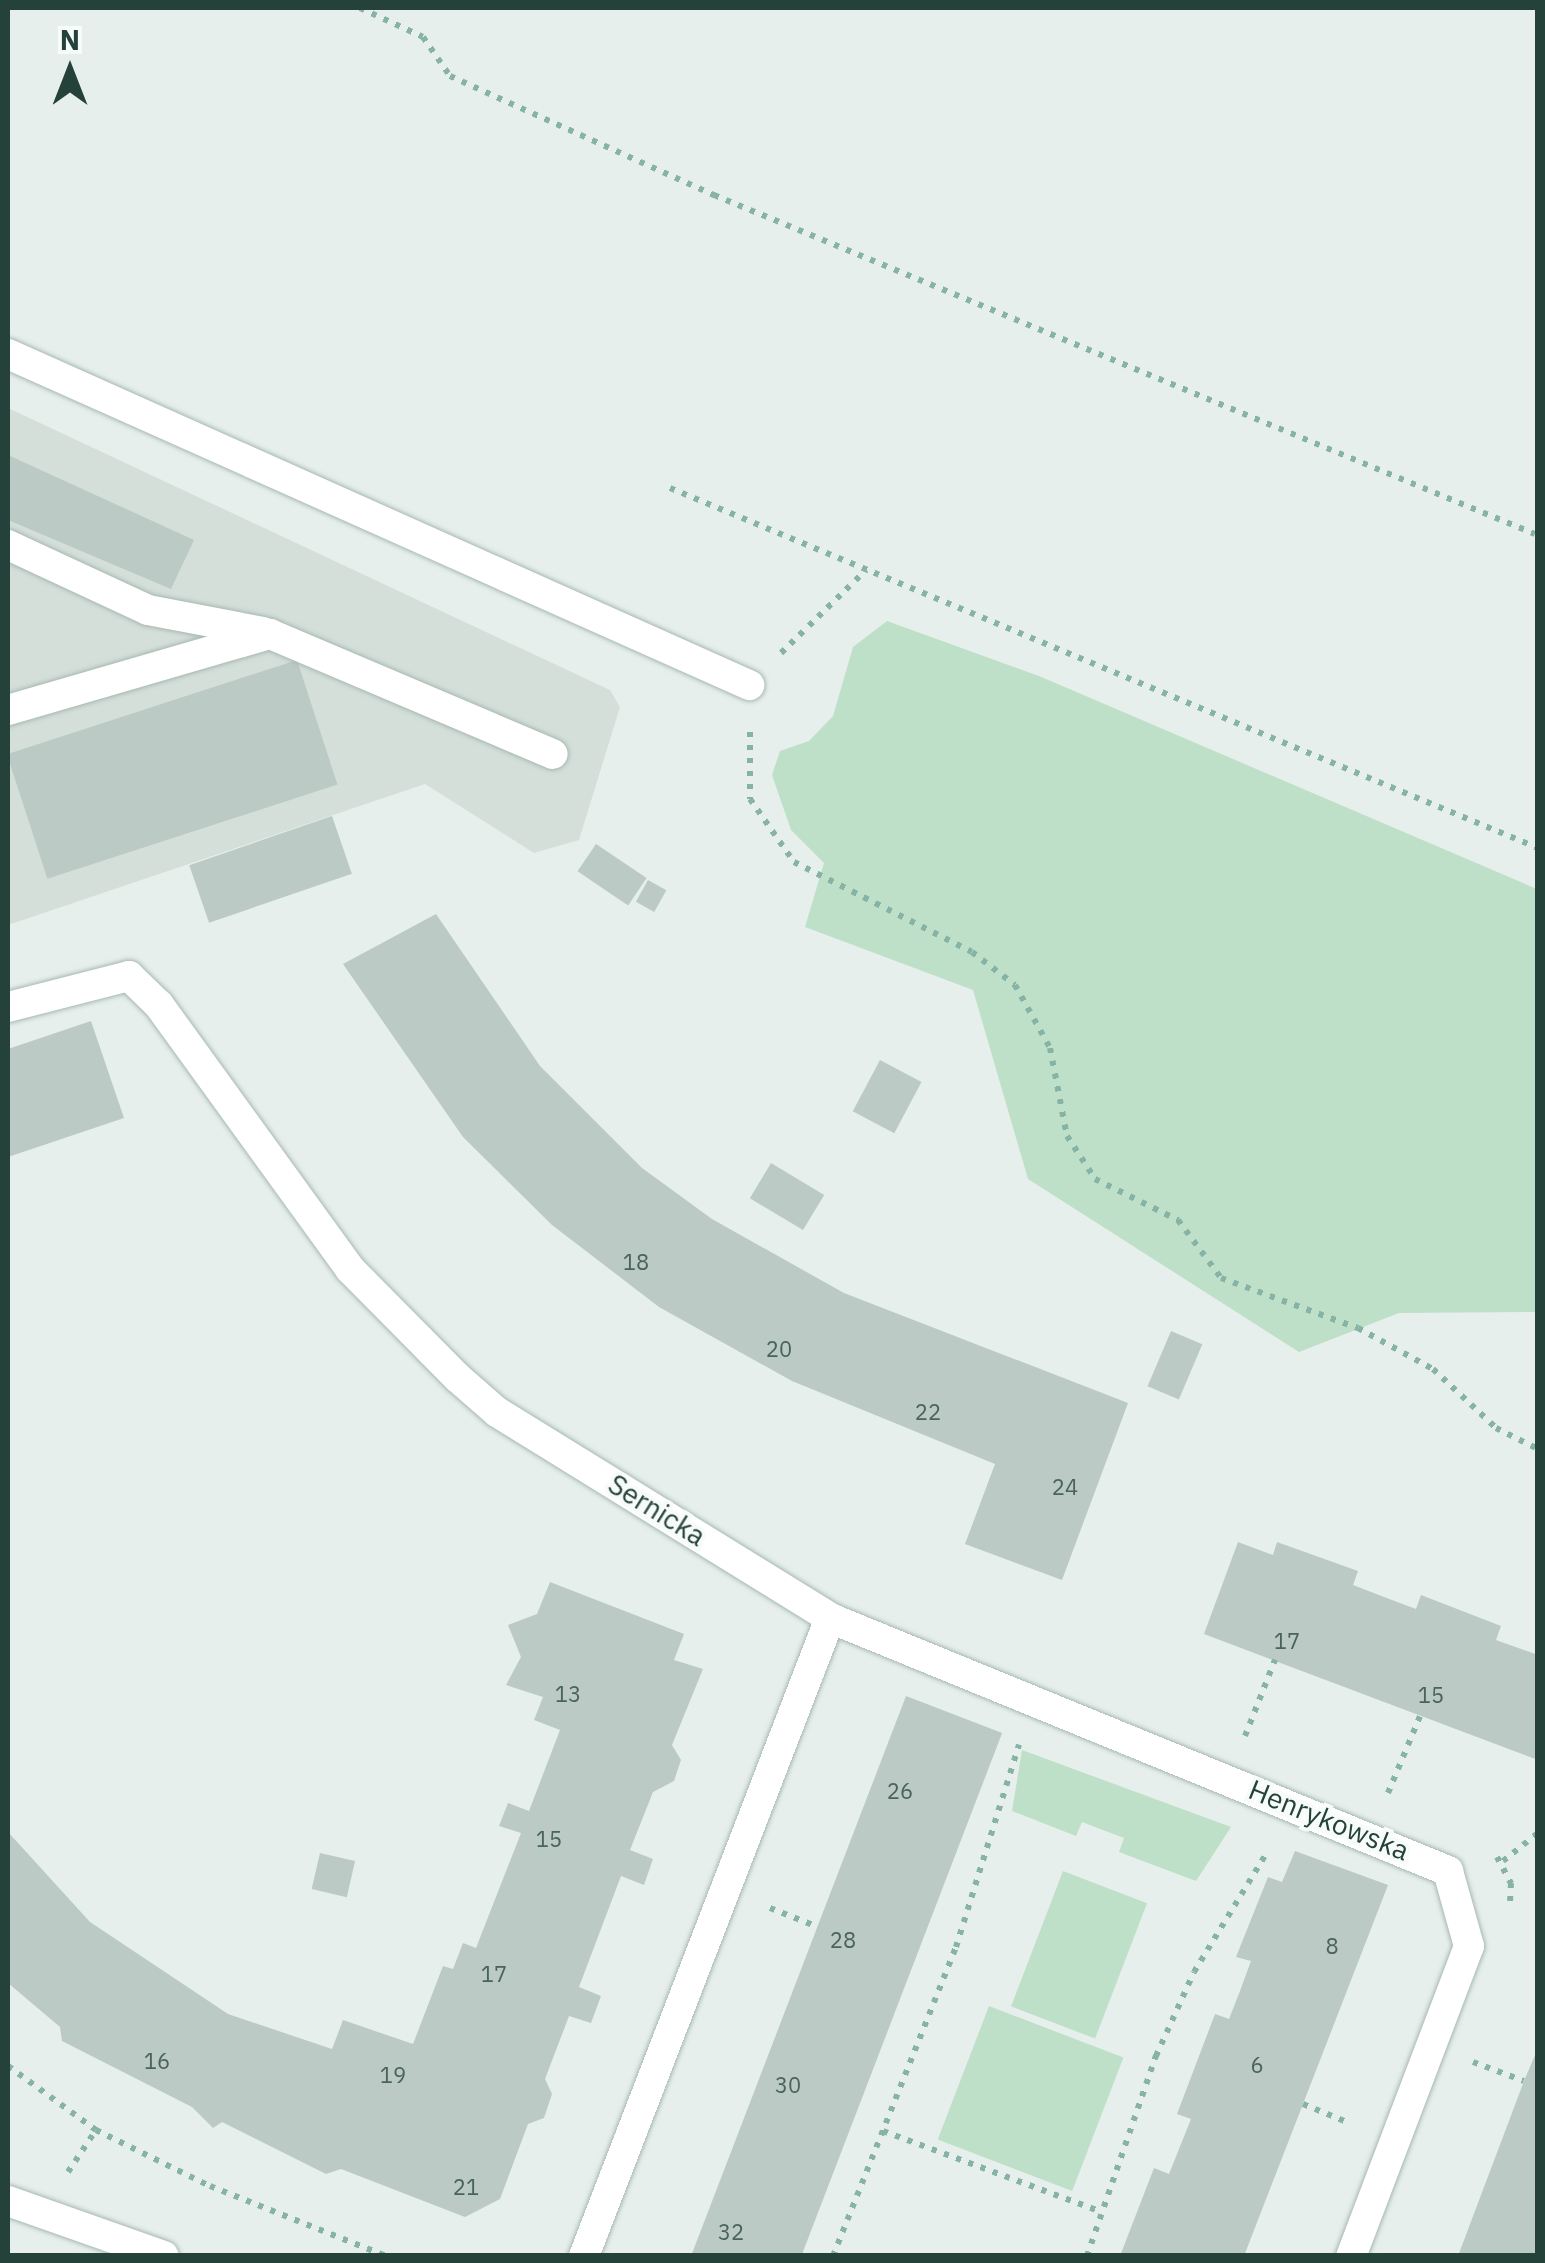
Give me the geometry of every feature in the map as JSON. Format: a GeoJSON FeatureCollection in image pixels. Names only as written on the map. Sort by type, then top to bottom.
{"type":"FeatureCollection","features":[{"type":"Feature","properties":{"kind":"street"},"geometry":{"type":"LineString","coordinates":[[8,354],[749,685]]}},
{"type":"Feature","properties":{"kind":"street"},"geometry":{"type":"LineString","coordinates":[[8,546],[148,610],[270,634],[553,754]]}},
{"type":"Feature","properties":{"kind":"street"},"geometry":{"type":"LineString","coordinates":[[8,710],[270,634]]}},
{"type":"Feature","properties":{"kind":"street","name":"Sernicka"},"geometry":{"type":"LineString","coordinates":[[8,1007],[129,976],[160,1005],[350,1269],[444,1365],[498,1412],[830,1618]]}},
{"type":"Feature","properties":{"kind":"street"},"geometry":{"type":"LineString","coordinates":[[584,2256],[830,1618]]}},
{"type":"Feature","properties":{"kind":"street","name":"Henrykowska"},"geometry":{"type":"LineString","coordinates":[[830,1618],[1448,1871],[1469,1946],[1351,2256]]}},
{"type":"Feature","properties":{"kind":"street"},"geometry":{"type":"LineString","coordinates":[[8,2201],[164,2256]]}},
{"type":"Feature","properties":{"kind":"path"},"geometry":{"type":"LineString","coordinates":[[360,8],[423,37],[450,76],[678,179],[1535,534]]}},
{"type":"Feature","properties":{"kind":"path"},"geometry":{"type":"LineString","coordinates":[[670,488],[1538,848]]}},
{"type":"Feature","properties":{"kind":"path"},"geometry":{"type":"LineString","coordinates":[[866,570],[749,685],[750,799],[794,862],[972,952],[1016,985],[1050,1048],[1067,1136],[1096,1179],[1178,1220],[1221,1278],[1358,1328],[1433,1369],[1496,1428],[1538,1448]]}},
{"type":"Feature","properties":{"kind":"path"},"geometry":{"type":"LineString","coordinates":[[1238,1751],[1275,1660]]}},
{"type":"Feature","properties":{"kind":"path"},"geometry":{"type":"LineString","coordinates":[[1395,1808],[1384,1804],[1420,1716]]}},
{"type":"Feature","properties":{"kind":"path"},"geometry":{"type":"LineString","coordinates":[[834,2256],[1002,1819],[1022,1734],[1039,1742]]}},
{"type":"Feature","properties":{"kind":"path"},"geometry":{"type":"LineString","coordinates":[[1087,2256],[1194,1972],[1280,1833]]}},
{"type":"Feature","properties":{"kind":"path"},"geometry":{"type":"LineString","coordinates":[[1502,1862],[1538,1833]]}},
{"type":"Feature","properties":{"kind":"path"},"geometry":{"type":"LineString","coordinates":[[1481,1845],[1502,1862],[1512,1883],[1509,1923]]}},
{"type":"Feature","properties":{"kind":"path"},"geometry":{"type":"LineString","coordinates":[[755,1902],[818,1927]]}},
{"type":"Feature","properties":{"kind":"path"},"geometry":{"type":"LineString","coordinates":[[1463,2058],[1524,2081]]}},
{"type":"Feature","properties":{"kind":"path"},"geometry":{"type":"LineString","coordinates":[[8,2066],[96,2130],[210,2186],[386,2256]]}},
{"type":"Feature","properties":{"kind":"path"},"geometry":{"type":"LineString","coordinates":[[1303,2104],[1364,2130]]}},
{"type":"Feature","properties":{"kind":"path"},"geometry":{"type":"LineString","coordinates":[[72,2162],[96,2130]]}},
{"type":"Feature","properties":{"kind":"path"},"geometry":{"type":"LineString","coordinates":[[883,2131],[1102,2212]]}},
{"type":"Feature","properties":{"kind":"shaded area"},"geometry":{"type":"Polygon","coordinates":[[[8,408],[610,690],[620,707],[579,840],[534,853],[425,784],[8,925],[8,408]]]}},
{"type":"Feature","properties":{"kind":"green space"},"geometry":{"type":"Polygon","coordinates":[[[887,621],[1039,676],[1537,889],[1537,1312],[1399,1313],[1299,1352],[1028,1179],[973,990],[805,927],[824,863],[791,830],[772,775],[780,751],[809,741],[833,716],[853,647],[887,621]]]}},
{"type":"Feature","properties":{"kind":"green space"},"geometry":{"type":"Polygon","coordinates":[[[1022,1750],[1231,1827],[1196,1881],[1119,1852],[1124,1838],[1082,1822],[1076,1836],[1012,1811],[1022,1750]]]}},
{"type":"Feature","properties":{"kind":"green space"},"geometry":{"type":"Polygon","coordinates":[[[1063,1871],[1147,1903],[1095,2039],[1011,2006],[1063,1871]]]}},
{"type":"Feature","properties":{"kind":"green space"},"geometry":{"type":"Polygon","coordinates":[[[989,2006],[1123,2058],[1072,2191],[938,2140],[989,2006]]]}},
{"type":"Feature","properties":{"kind":"building"},"geometry":{"type":"Polygon","coordinates":[[[8,455],[194,540],[171,589],[8,520],[8,455]]]}},
{"type":"Feature","properties":{"kind":"building"},"geometry":{"type":"Polygon","coordinates":[[[297,660],[337,785],[47,879],[8,754],[297,660]]]}},
{"type":"Feature","properties":{"kind":"building"},"geometry":{"type":"Polygon","coordinates":[[[332,816],[352,874],[209,923],[189,865],[332,816]]]}},
{"type":"Feature","properties":{"kind":"building"},"geometry":{"type":"Polygon","coordinates":[[[596,844],[647,878],[628,905],[578,871],[596,844]]]}},
{"type":"Feature","properties":{"kind":"building"},"geometry":{"type":"Polygon","coordinates":[[[648,880],[666,890],[654,912],[636,902],[648,880]]]}},
{"type":"Feature","properties":{"kind":"building"},"geometry":{"type":"Polygon","coordinates":[[[436,914],[540,1066],[642,1168],[712,1219],[844,1293],[1128,1403],[1062,1580],[965,1544],[995,1464],[792,1381],[659,1307],[552,1225],[463,1137],[343,964],[436,914]]]}},
{"type":"Feature","properties":{"kind":"building"},"geometry":{"type":"Polygon","coordinates":[[[91,1021],[124,1118],[8,1157],[8,1049],[91,1021]]]}},
{"type":"Feature","properties":{"kind":"building"},"geometry":{"type":"Polygon","coordinates":[[[880,1060],[921,1082],[894,1133],[853,1111],[880,1060]]]}},
{"type":"Feature","properties":{"kind":"building"},"geometry":{"type":"Polygon","coordinates":[[[771,1163],[824,1195],[803,1230],[750,1198],[771,1163]]]}},
{"type":"Feature","properties":{"kind":"building"},"geometry":{"type":"Polygon","coordinates":[[[1171,1331],[1202,1344],[1179,1400],[1148,1386],[1171,1331]]]}},
{"type":"Feature","properties":{"kind":"building"},"geometry":{"type":"Polygon","coordinates":[[[1238,1542],[1273,1555],[1277,1542],[1358,1571],[1353,1585],[1416,1609],[1421,1595],[1501,1626],[1496,1640],[1538,1655],[1538,1760],[1204,1634],[1238,1542]]]}},
{"type":"Feature","properties":{"kind":"building"},"geometry":{"type":"Polygon","coordinates":[[[550,1582],[684,1634],[674,1660],[703,1669],[672,1745],[681,1760],[674,1781],[653,1792],[630,1850],[653,1859],[644,1885],[621,1876],[579,1987],[601,1996],[591,2023],[569,2016],[545,2079],[552,2094],[544,2118],[528,2124],[500,2199],[465,2217],[341,2169],[326,2174],[222,2122],[213,2128],[192,2107],[62,2041],[60,2027],[8,1983],[8,1832],[90,1922],[228,2014],[332,2049],[343,2020],[413,2044],[443,1966],[453,1969],[463,1943],[476,1948],[521,1833],[499,1826],[508,1803],[529,1811],[560,1730],[534,1720],[543,1697],[506,1685],[521,1657],[508,1625],[537,1614],[550,1582]]]}},
{"type":"Feature","properties":{"kind":"building"},"geometry":{"type":"Polygon","coordinates":[[[906,1696],[1002,1733],[801,2256],[691,2255],[906,1696]]]}},
{"type":"Feature","properties":{"kind":"building"},"geometry":{"type":"Polygon","coordinates":[[[1295,1851],[1388,1885],[1244,2256],[1120,2256],[1154,2168],[1169,2174],[1191,2119],[1177,2114],[1215,2014],[1229,2019],[1240,1991],[1251,1961],[1236,1957],[1268,1877],[1282,1882],[1295,1851]]]}},
{"type":"Feature","properties":{"kind":"building"},"geometry":{"type":"Polygon","coordinates":[[[320,1853],[355,1861],[347,1897],[312,1889],[320,1853]]]}},
{"type":"Feature","properties":{"kind":"building"},"geometry":{"type":"Polygon","coordinates":[[[1538,2048],[1538,2256],[1458,2256],[1524,2081],[1538,2048]]]}}]}
